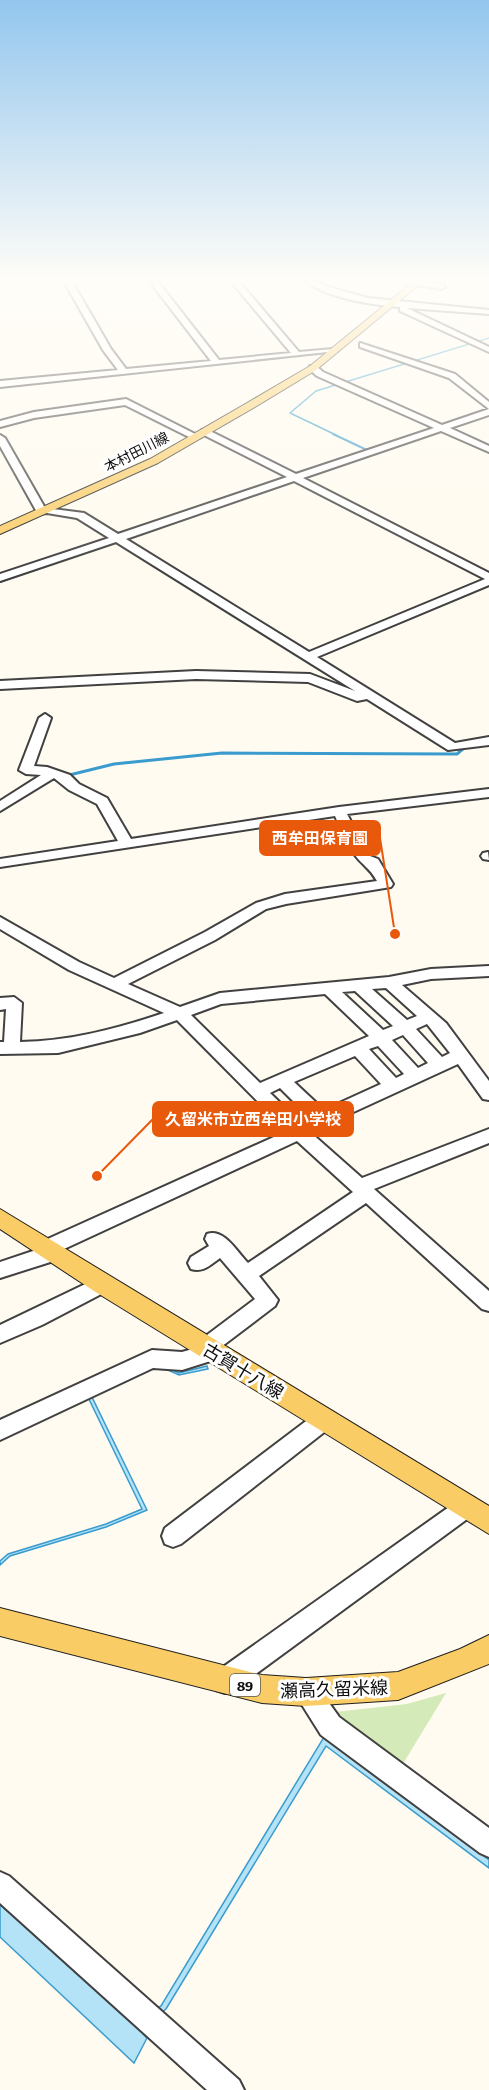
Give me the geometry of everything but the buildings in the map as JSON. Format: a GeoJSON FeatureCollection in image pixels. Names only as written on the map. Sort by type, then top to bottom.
{"type":"FeatureCollection","features":[{"type":"Feature","properties":{"kind":"main road","name":"本村田川線"},"geometry":{"type":"LineString","coordinates":[[0,530],[154,461],[300,376]]}},
{"type":"Feature","properties":{"kind":"main road","name":"古賀十八線"},"geometry":{"type":"LineString","coordinates":[[0,1218],[102,1284],[489,1521]]}},
{"type":"Feature","properties":{"kind":"main road","name":"瀬高久留米線"},"geometry":{"type":"LineString","coordinates":[[0,1622],[225,1682],[262,1689],[306,1692],[398,1686],[467,1661],[489,1649]]}},
{"type":"Feature","properties":{"kind":"street"},"geometry":{"type":"LineString","coordinates":[[3,383],[78,376]]}},
{"type":"Feature","properties":{"kind":"street"},"geometry":{"type":"LineString","coordinates":[[324,376],[489,448]]}},
{"type":"Feature","properties":{"kind":"street"},"geometry":{"type":"LineString","coordinates":[[451,376],[489,406]]}},
{"type":"Feature","properties":{"kind":"street"},"geometry":{"type":"LineString","coordinates":[[0,424],[34,415],[126,402],[295,478],[489,579]]}},
{"type":"Feature","properties":{"kind":"street"},"geometry":{"type":"LineString","coordinates":[[0,578],[489,412]]}},
{"type":"Feature","properties":{"kind":"street"},"geometry":{"type":"LineString","coordinates":[[0,438],[45,511],[80,515],[453,747],[489,741]]}},
{"type":"Feature","properties":{"kind":"street"},"geometry":{"type":"LineString","coordinates":[[308,657],[489,579]]}},
{"type":"Feature","properties":{"kind":"street"},"geometry":{"type":"LineString","coordinates":[[2,683],[196,675],[310,678],[401,714]]}},
{"type":"Feature","properties":{"kind":"street"},"geometry":{"type":"LineString","coordinates":[[45,718],[26,770],[53,773],[65,777],[74,787],[106,805],[126,843]]}},
{"type":"Feature","properties":{"kind":"street"},"geometry":{"type":"LineString","coordinates":[[0,807],[53,773]]}},
{"type":"Feature","properties":{"kind":"street"},"geometry":{"type":"LineString","coordinates":[[0,863],[339,812],[489,793]]}},
{"type":"Feature","properties":{"kind":"street"},"geometry":{"type":"LineString","coordinates":[[114,984],[186,949],[261,906],[285,899],[386,884],[373,862],[365,859],[359,851],[339,812]]}},
{"type":"Feature","properties":{"kind":"street"},"geometry":{"type":"LineString","coordinates":[[0,922],[74,966],[179,1013],[298,1131],[489,1303]]}},
{"type":"Feature","properties":{"kind":"street"},"geometry":{"type":"LineString","coordinates":[[0,1004],[14,1003],[6,1048],[58,1047],[84,1042],[220,999],[389,982],[431,974],[489,971]]}},
{"type":"Feature","properties":{"kind":"street"},"geometry":{"type":"LineString","coordinates":[[389,982],[441,1027],[459,1056],[489,1094]]}},
{"type":"Feature","properties":{"kind":"street"},"geometry":{"type":"LineString","coordinates":[[358,985],[406,1028],[440,1065]]}},
{"type":"Feature","properties":{"kind":"street"},"geometry":{"type":"LineString","coordinates":[[327,988],[381,1038],[415,1076]]}},
{"type":"Feature","properties":{"kind":"street"},"geometry":{"type":"LineString","coordinates":[[257,1091],[429,1017]]}},
{"type":"Feature","properties":{"kind":"street"},"geometry":{"type":"LineString","coordinates":[[358,1048],[393,1086]]}},
{"type":"Feature","properties":{"kind":"street"},"geometry":{"type":"LineString","coordinates":[[0,1270],[52,1250],[322,1119],[459,1056]]}},
{"type":"Feature","properties":{"kind":"street"},"geometry":{"type":"LineString","coordinates":[[282,1080],[322,1119]]}},
{"type":"Feature","properties":{"kind":"street"},"geometry":{"type":"LineString","coordinates":[[246,1274],[362,1190],[489,1136]]}},
{"type":"Feature","properties":{"kind":"street"},"geometry":{"type":"LineString","coordinates":[[0,1430],[152,1359],[182,1361],[210,1349],[268,1300],[218,1243],[198,1263]]}},
{"type":"Feature","properties":{"kind":"street"},"geometry":{"type":"LineString","coordinates":[[0,1334],[35,1319],[102,1284]]}},
{"type":"Feature","properties":{"kind":"street"},"geometry":{"type":"LineString","coordinates":[[173,1536],[325,1419]]}},
{"type":"Feature","properties":{"kind":"street"},"geometry":{"type":"LineString","coordinates":[[225,1682],[466,1506]]}},
{"type":"Feature","properties":{"kind":"street"},"geometry":{"type":"LineString","coordinates":[[306,1692],[330,1726],[489,1844]]}},
{"type":"Feature","properties":{"kind":"street"},"geometry":{"type":"LineString","coordinates":[[0,1885],[228,2090]]}},
{"type":"Feature","properties":{"kind":"green space"},"geometry":{"type":"Polygon","coordinates":[[[446,1693],[398,1772],[332,1723],[335,1712],[407,1704],[446,1693]]]}},
{"type":"Feature","properties":{"kind":"water"},"geometry":{"type":"Polygon","coordinates":[[[161,1364],[179,1373],[207,1366],[208,1369],[179,1375],[159,1366],[91,1395],[147,1510],[106,1527],[10,1556],[0,1565],[0,1561],[8,1554],[106,1524],[142,1509],[87,1395],[150,1366],[161,1364]]]}},
{"type":"Feature","properties":{"kind":"water"},"geometry":{"type":"Polygon","coordinates":[[[324,1737],[489,1860],[489,1868],[326,1746],[166,2009],[158,2016],[155,2009],[161,2006],[324,1737]]]}},
{"type":"Feature","properties":{"kind":"water"},"geometry":{"type":"Polygon","coordinates":[[[0,1904],[137,2028],[141,2025],[145,2031],[143,2034],[147,2038],[134,2063],[0,1937],[0,1904]]]}},
{"type":"Feature","properties":{"kind":"waterway"},"geometry":{"type":"LineString","coordinates":[[336,435],[290,413],[316,391],[366,376]]}},
{"type":"Feature","properties":{"kind":"waterway"},"geometry":{"type":"LineString","coordinates":[[333,434],[369,451]]}},
{"type":"Feature","properties":{"kind":"waterway"},"geometry":{"type":"LineString","coordinates":[[0,582],[118,541]]}},
{"type":"Feature","properties":{"kind":"waterway"},"geometry":{"type":"LineString","coordinates":[[49,780],[114,764],[222,753],[457,754],[465,747]]}},
{"type":"Feature","properties":{"kind":"place","name":"西牟田保育園"},"geometry":{"type":"Point","coordinates":[395,934]}},
{"type":"Feature","properties":{"kind":"place","name":"久留米市立西牟田小学校"},"geometry":{"type":"Point","coordinates":[97,1176]}}]}
